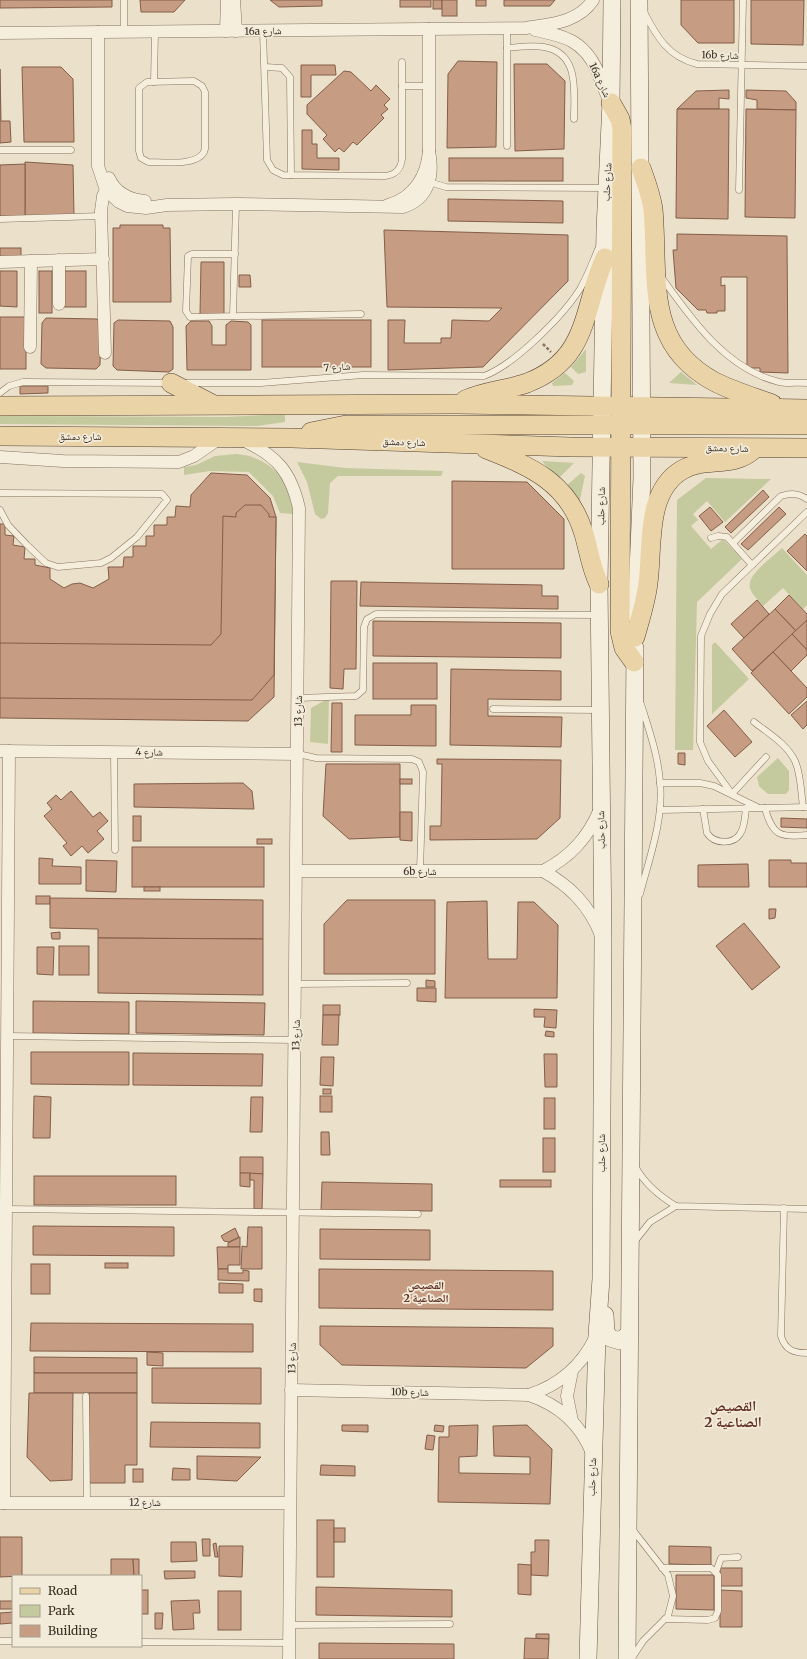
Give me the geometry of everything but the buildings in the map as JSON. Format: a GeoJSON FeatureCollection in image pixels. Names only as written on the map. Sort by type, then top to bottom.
{"type":"FeatureCollection","features":[{"type":"Feature","properties":{"kind":"main road"},"geometry":{"type":"LineString","coordinates":[[611,104],[620,119],[622,129],[620,631],[622,643],[634,662]]}},
{"type":"Feature","properties":{"kind":"main road"},"geometry":{"type":"LineString","coordinates":[[640,168],[650,195],[653,209],[656,292],[665,331],[685,360],[716,382],[787,409]]}},
{"type":"Feature","properties":{"kind":"main road"},"geometry":{"type":"LineString","coordinates":[[456,404],[488,392],[527,383],[543,375],[561,363],[579,337],[587,317],[596,280],[605,258]]}},
{"type":"Feature","properties":{"kind":"main road"},"geometry":{"type":"LineString","coordinates":[[171,383],[216,405]]}},
{"type":"Feature","properties":{"kind":"main road"},"geometry":{"type":"LineString","coordinates":[[0,406],[456,404],[807,409]]}},
{"type":"Feature","properties":{"kind":"main road"},"geometry":{"type":"LineString","coordinates":[[292,438],[324,428],[346,425],[807,425]]}},
{"type":"Feature","properties":{"kind":"main road","name":"شارع دمشق"},"geometry":{"type":"LineString","coordinates":[[0,436],[292,438],[601,447],[807,448]]}},
{"type":"Feature","properties":{"kind":"main road"},"geometry":{"type":"LineString","coordinates":[[474,444],[532,468],[558,487],[579,520],[591,565],[599,584]]}},
{"type":"Feature","properties":{"kind":"main road"},"geometry":{"type":"LineString","coordinates":[[635,637],[648,584],[656,504],[664,488],[677,474],[688,467],[704,463],[733,461],[745,456],[755,448]]}},
{"type":"Feature","properties":{"kind":"street"},"geometry":{"type":"LineString","coordinates":[[227,0],[231,32]]}},
{"type":"Feature","properties":{"kind":"street"},"geometry":{"type":"LineString","coordinates":[[231,32],[234,0]]}},
{"type":"Feature","properties":{"kind":"street","name":"16a شارع"},"geometry":{"type":"LineString","coordinates":[[0,33],[526,28],[561,22],[573,18],[586,9],[593,0]]}},
{"type":"Feature","properties":{"kind":"street","name":"شارع حلب"},"geometry":{"type":"LineString","coordinates":[[588,1659],[597,1335],[601,1279],[603,940],[600,808],[601,615],[599,584],[605,230],[611,104],[612,0]]}},
{"type":"Feature","properties":{"kind":"street"},"geometry":{"type":"LineString","coordinates":[[627,1659],[629,1334],[632,1245],[634,662],[642,447],[639,1]]}},
{"type":"Feature","properties":{"kind":"street","name":"16a شارع"},"geometry":{"type":"LineString","coordinates":[[526,28],[561,35],[582,50],[593,63],[611,104]]}},
{"type":"Feature","properties":{"kind":"street"},"geometry":{"type":"LineString","coordinates":[[98,32],[99,170],[106,190],[119,202],[127,206],[146,208],[167,205],[236,204],[383,206],[396,208],[410,205],[422,196],[429,182],[431,166],[429,151],[429,29]]}},
{"type":"Feature","properties":{"kind":"street"},"geometry":{"type":"LineString","coordinates":[[99,149],[110,180],[121,194],[138,200],[167,205]]}},
{"type":"Feature","properties":{"kind":"street"},"geometry":{"type":"LineString","coordinates":[[383,206],[403,198],[419,183],[426,168],[429,151]]}},
{"type":"Feature","properties":{"kind":"street"},"geometry":{"type":"LineString","coordinates":[[105,353],[101,204],[106,190]]}},
{"type":"Feature","properties":{"kind":"street"},"geometry":{"type":"LineString","coordinates":[[0,262],[103,259]]}},
{"type":"Feature","properties":{"kind":"street"},"geometry":{"type":"LineString","coordinates":[[59,260],[59,304]]}},
{"type":"Feature","properties":{"kind":"street"},"geometry":{"type":"LineString","coordinates":[[30,347],[31,261]]}},
{"type":"Feature","properties":{"kind":"street"},"geometry":{"type":"LineString","coordinates":[[0,457],[63,460],[179,462],[229,438]]}},
{"type":"Feature","properties":{"kind":"street","name":"شارع 13"},"geometry":{"type":"LineString","coordinates":[[229,438],[260,448],[274,459],[288,474],[297,497],[300,526],[289,1659]]}},
{"type":"Feature","properties":{"kind":"street"},"geometry":{"type":"LineString","coordinates":[[2,1503],[7,1210],[8,1036],[4,909],[5,751]]}},
{"type":"Feature","properties":{"kind":"street","name":"شارع 4"},"geometry":{"type":"LineString","coordinates":[[5,751],[298,754]]}},
{"type":"Feature","properties":{"kind":"street","name":"6b شارع"},"geometry":{"type":"LineString","coordinates":[[297,871],[543,871],[558,863],[572,852],[593,824],[600,808]]}},
{"type":"Feature","properties":{"kind":"street"},"geometry":{"type":"LineString","coordinates":[[543,871],[559,880],[578,897],[596,923],[603,940]]}},
{"type":"Feature","properties":{"kind":"street"},"geometry":{"type":"LineString","coordinates":[[601,1279],[608,1335],[617,1342],[624,1340],[629,1334]]}},
{"type":"Feature","properties":{"kind":"street","name":"10b شارع"},"geometry":{"type":"LineString","coordinates":[[529,1395],[552,1386],[572,1371],[590,1348],[597,1335]]}},
{"type":"Feature","properties":{"kind":"street"},"geometry":{"type":"LineString","coordinates":[[572,1371],[567,1396],[572,1421]]}},
{"type":"Feature","properties":{"kind":"street","name":"10b شارع"},"geometry":{"type":"LineString","coordinates":[[291,1390],[529,1395],[552,1405],[572,1421],[584,1437],[593,1456]]}},
{"type":"Feature","properties":{"kind":"street","name":"شارع 12"},"geometry":{"type":"LineString","coordinates":[[2,1503],[290,1503]]}},
{"type":"Feature","properties":{"kind":"lane"},"geometry":{"type":"LineString","coordinates":[[124,0],[124,32]]}},
{"type":"Feature","properties":{"kind":"lane"},"geometry":{"type":"LineString","coordinates":[[739,190],[743,0]]}},
{"type":"Feature","properties":{"kind":"lane","name":"16b شارع"},"geometry":{"type":"LineString","coordinates":[[639,1],[656,36],[669,52],[678,57],[698,64],[807,66]]}},
{"type":"Feature","properties":{"kind":"lane"},"geometry":{"type":"LineString","coordinates":[[507,28],[507,146]]}},
{"type":"Feature","properties":{"kind":"lane"},"geometry":{"type":"LineString","coordinates":[[154,82],[155,31]]}},
{"type":"Feature","properties":{"kind":"lane"},"geometry":{"type":"LineString","coordinates":[[263,31],[268,160],[269,166],[277,174],[385,176],[396,171],[402,164],[402,62]]}},
{"type":"Feature","properties":{"kind":"lane"},"geometry":{"type":"LineString","coordinates":[[507,48],[544,47],[556,51],[563,56],[569,63],[574,80],[574,119]]}},
{"type":"Feature","properties":{"kind":"lane"},"geometry":{"type":"LineString","coordinates":[[265,67],[282,68],[290,77],[292,175]]}},
{"type":"Feature","properties":{"kind":"lane"},"geometry":{"type":"LineString","coordinates":[[194,81],[202,86],[205,92],[205,149],[197,160],[148,162],[139,155],[137,91],[144,83],[154,82],[194,81]]}},
{"type":"Feature","properties":{"kind":"lane"},"geometry":{"type":"LineString","coordinates":[[402,86],[429,86]]}},
{"type":"Feature","properties":{"kind":"lane"},"geometry":{"type":"LineString","coordinates":[[0,150],[71,150]]}},
{"type":"Feature","properties":{"kind":"lane"},"geometry":{"type":"LineString","coordinates":[[429,182],[446,187],[607,188]]}},
{"type":"Feature","properties":{"kind":"lane"},"geometry":{"type":"LineString","coordinates":[[233,316],[236,204]]}},
{"type":"Feature","properties":{"kind":"lane"},"geometry":{"type":"LineString","coordinates":[[0,219],[101,216]]}},
{"type":"Feature","properties":{"kind":"lane","name":"شارع 7"},"geometry":{"type":"LineString","coordinates":[[0,393],[9,386],[22,382],[261,383],[363,375],[474,378],[484,376],[501,368],[523,350],[564,310],[579,289],[605,230]]}},
{"type":"Feature","properties":{"kind":"lane"},"geometry":{"type":"LineString","coordinates":[[235,254],[190,255],[187,260],[186,282],[186,311],[190,317],[361,314]]}},
{"type":"Feature","properties":{"kind":"lane"},"geometry":{"type":"LineString","coordinates":[[655,268],[697,326],[739,363],[751,371],[770,379],[781,382],[807,383]]}},
{"type":"Feature","properties":{"kind":"lane"},"geometry":{"type":"LineString","coordinates":[[0,493],[162,494],[167,500],[137,537],[111,558],[101,563],[58,567],[46,563],[27,545],[11,528],[0,510]]}},
{"type":"Feature","properties":{"kind":"lane"},"geometry":{"type":"LineString","coordinates":[[733,544],[781,496],[790,493],[801,495],[807,499]]}},
{"type":"Feature","properties":{"kind":"lane"},"geometry":{"type":"LineString","coordinates":[[732,794],[708,761],[700,742],[701,636],[715,603],[722,594],[807,512]]}},
{"type":"Feature","properties":{"kind":"lane"},"geometry":{"type":"LineString","coordinates":[[711,538],[723,536],[727,537],[752,565]]}},
{"type":"Feature","properties":{"kind":"lane"},"geometry":{"type":"LineString","coordinates":[[298,698],[356,696],[363,690],[364,627],[367,619],[376,614],[601,615]]}},
{"type":"Feature","properties":{"kind":"lane"},"geometry":{"type":"LineString","coordinates":[[632,923],[650,856],[660,810],[660,783],[655,750],[634,681]]}},
{"type":"Feature","properties":{"kind":"lane"},"geometry":{"type":"LineString","coordinates":[[493,709],[600,710]]}},
{"type":"Feature","properties":{"kind":"lane"},"geometry":{"type":"LineString","coordinates":[[660,810],[805,807],[798,768],[795,760],[785,747],[754,722]]}},
{"type":"Feature","properties":{"kind":"lane"},"geometry":{"type":"LineString","coordinates":[[114,752],[115,850]]}},
{"type":"Feature","properties":{"kind":"lane"},"geometry":{"type":"LineString","coordinates":[[298,754],[316,758],[412,759],[419,762],[423,772],[420,871]]}},
{"type":"Feature","properties":{"kind":"lane"},"geometry":{"type":"LineString","coordinates":[[732,794],[766,757]]}},
{"type":"Feature","properties":{"kind":"lane"},"geometry":{"type":"LineString","coordinates":[[660,783],[700,783],[732,794],[762,808],[771,826],[779,834],[790,836],[807,835]]}},
{"type":"Feature","properties":{"kind":"lane"},"geometry":{"type":"LineString","coordinates":[[703,809],[707,833],[712,838],[722,842],[734,840],[739,835],[743,828],[746,808]]}},
{"type":"Feature","properties":{"kind":"lane"},"geometry":{"type":"LineString","coordinates":[[296,984],[407,983]]}},
{"type":"Feature","properties":{"kind":"lane"},"geometry":{"type":"LineString","coordinates":[[8,1036],[296,1040]]}},
{"type":"Feature","properties":{"kind":"lane"},"geometry":{"type":"LineString","coordinates":[[632,1161],[650,1188],[662,1198],[676,1206],[807,1208]]}},
{"type":"Feature","properties":{"kind":"lane"},"geometry":{"type":"LineString","coordinates":[[632,1245],[650,1222],[676,1206]]}},
{"type":"Feature","properties":{"kind":"lane"},"geometry":{"type":"LineString","coordinates":[[784,1208],[781,1336],[790,1350],[799,1353],[807,1353]]}},
{"type":"Feature","properties":{"kind":"lane"},"geometry":{"type":"LineString","coordinates":[[7,1210],[418,1214]]}},
{"type":"Feature","properties":{"kind":"lane"},"geometry":{"type":"LineString","coordinates":[[86,1396],[87,1502]]}},
{"type":"Feature","properties":{"kind":"lane"},"geometry":{"type":"LineString","coordinates":[[628,1523],[643,1546],[662,1568],[671,1582],[673,1596],[671,1610],[665,1619],[643,1641],[631,1659]]}},
{"type":"Feature","properties":{"kind":"lane"},"geometry":{"type":"LineString","coordinates":[[665,1619],[708,1620],[715,1618],[718,1611],[716,1572],[721,1558],[738,1557]]}},
{"type":"Feature","properties":{"kind":"lane"},"geometry":{"type":"LineString","coordinates":[[662,1568],[711,1568],[716,1572]]}},
{"type":"Feature","properties":{"kind":"lane"},"geometry":{"type":"LineString","coordinates":[[289,1625],[450,1624]]}},
{"type":"Feature","properties":{"kind":"lane"},"geometry":{"type":"LineString","coordinates":[[0,1641],[12,1641]]}},
{"type":"Feature","properties":{"kind":"lane"},"geometry":{"type":"LineString","coordinates":[[142,1642],[289,1643]]}},
{"type":"Feature","properties":{"kind":"green space"},"geometry":{"type":"Polygon","coordinates":[[[586,349],[586,372],[578,374],[571,367],[586,349]]]}},
{"type":"Feature","properties":{"kind":"green space"},"geometry":{"type":"Polygon","coordinates":[[[681,372],[697,385],[669,383],[681,372]]]}},
{"type":"Feature","properties":{"kind":"green space"},"geometry":{"type":"Polygon","coordinates":[[[565,373],[574,381],[572,385],[553,386],[552,383],[565,373]]]}},
{"type":"Feature","properties":{"kind":"green space"},"geometry":{"type":"Polygon","coordinates":[[[285,414],[285,422],[257,426],[0,424],[0,416],[225,417],[285,414]]]}},
{"type":"Feature","properties":{"kind":"green space"},"geometry":{"type":"Polygon","coordinates":[[[237,454],[260,460],[277,473],[284,481],[288,491],[292,502],[293,514],[280,513],[273,496],[249,472],[210,471],[184,475],[184,467],[196,465],[215,456],[237,454]]]}},
{"type":"Feature","properties":{"kind":"green space"},"geometry":{"type":"Polygon","coordinates":[[[542,461],[574,463],[557,480],[542,461]]]}},
{"type":"Feature","properties":{"kind":"green space"},"geometry":{"type":"Polygon","coordinates":[[[297,462],[345,468],[443,471],[441,476],[338,476],[330,483],[328,513],[325,518],[321,519],[315,514],[307,482],[297,462]]]}},
{"type":"Feature","properties":{"kind":"green space"},"geometry":{"type":"Polygon","coordinates":[[[581,473],[585,476],[579,504],[565,487],[581,473]]]}},
{"type":"Feature","properties":{"kind":"green space"},"geometry":{"type":"Polygon","coordinates":[[[706,478],[771,479],[725,522],[707,501],[693,514],[698,520],[691,526],[711,549],[723,539],[742,559],[697,602],[693,750],[675,750],[677,500],[706,478]]]}},
{"type":"Feature","properties":{"kind":"green space"},"geometry":{"type":"Polygon","coordinates":[[[782,548],[807,575],[807,605],[803,609],[783,588],[763,606],[751,591],[750,583],[756,572],[782,548]]]}},
{"type":"Feature","properties":{"kind":"green space"},"geometry":{"type":"Polygon","coordinates":[[[715,642],[749,679],[712,714],[712,645],[715,642]]]}},
{"type":"Feature","properties":{"kind":"green space"},"geometry":{"type":"Polygon","coordinates":[[[329,698],[328,744],[310,742],[311,708],[329,698]]]}},
{"type":"Feature","properties":{"kind":"green space"},"geometry":{"type":"Polygon","coordinates":[[[778,758],[789,771],[789,790],[786,794],[768,794],[759,786],[757,777],[778,758]]]}},
{"type":"Feature","properties":{"kind":"district","name":"القصيص الصناعية 2"},"geometry":{"type":"Point","coordinates":[426,1291]}},
{"type":"Feature","properties":{"kind":"district","name":"القصيص الصناعية 2"},"geometry":{"type":"Point","coordinates":[733,1414]}}]}
